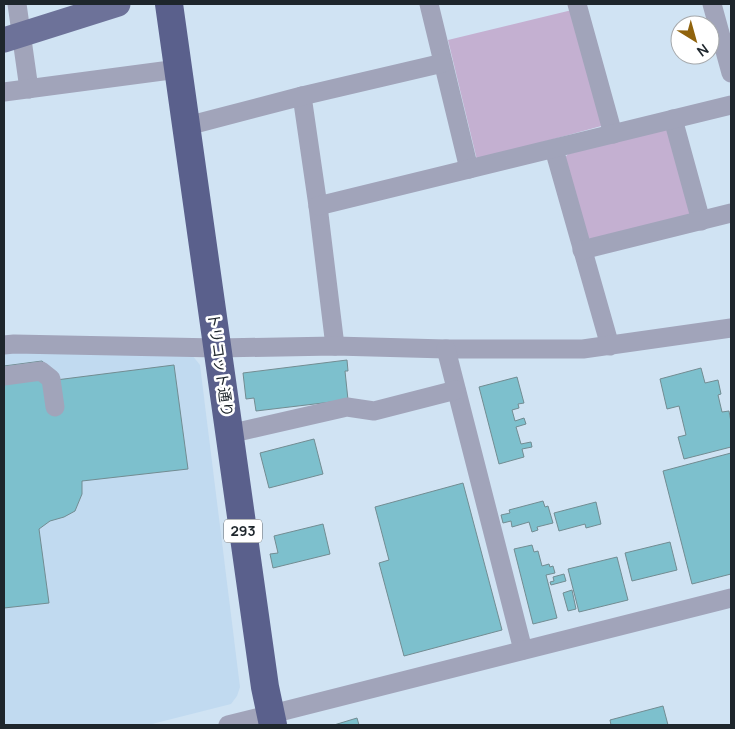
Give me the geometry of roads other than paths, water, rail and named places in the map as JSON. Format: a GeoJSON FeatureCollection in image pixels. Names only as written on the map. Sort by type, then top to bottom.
{"type":"FeatureCollection","features":[{"type":"Feature","properties":{"kind":"highway","name":"トリコット通り"},"geometry":{"type":"LineString","coordinates":[[169,4],[265,687],[272,720]]}},
{"type":"Feature","properties":{"kind":"main road"},"geometry":{"type":"LineString","coordinates":[[13,36],[118,4]]}},
{"type":"Feature","properties":{"kind":"street"},"geometry":{"type":"LineString","coordinates":[[17,4],[13,36],[29,89]]}},
{"type":"Feature","properties":{"kind":"street"},"geometry":{"type":"LineString","coordinates":[[429,4],[469,169]]}},
{"type":"Feature","properties":{"kind":"street"},"geometry":{"type":"LineString","coordinates":[[577,4],[613,134]]}},
{"type":"Feature","properties":{"kind":"street"},"geometry":{"type":"LineString","coordinates":[[712,4],[731,73]]}},
{"type":"Feature","properties":{"kind":"street"},"geometry":{"type":"LineString","coordinates":[[187,126],[302,96],[443,63]]}},
{"type":"Feature","properties":{"kind":"street"},"geometry":{"type":"LineString","coordinates":[[4,92],[178,69]]}},
{"type":"Feature","properties":{"kind":"street"},"geometry":{"type":"LineString","coordinates":[[302,96],[335,346]]}},
{"type":"Feature","properties":{"kind":"street"},"geometry":{"type":"LineString","coordinates":[[318,206],[731,105]]}},
{"type":"Feature","properties":{"kind":"street"},"geometry":{"type":"LineString","coordinates":[[673,120],[702,221]]}},
{"type":"Feature","properties":{"kind":"street"},"geometry":{"type":"LineString","coordinates":[[554,149],[610,346]]}},
{"type":"Feature","properties":{"kind":"street"},"geometry":{"type":"LineString","coordinates":[[582,250],[731,213]]}},
{"type":"Feature","properties":{"kind":"street"},"geometry":{"type":"LineString","coordinates":[[4,345],[218,348],[335,346],[446,349],[584,349],[731,328]]}},
{"type":"Feature","properties":{"kind":"street"},"geometry":{"type":"LineString","coordinates":[[446,349],[523,650]]}},
{"type":"Feature","properties":{"kind":"street"},"geometry":{"type":"LineString","coordinates":[[4,376],[41,371],[51,379],[55,407]]}},
{"type":"Feature","properties":{"kind":"street"},"geometry":{"type":"LineString","coordinates":[[229,434],[347,407],[374,411],[456,390]]}},
{"type":"Feature","properties":{"kind":"street"},"geometry":{"type":"LineString","coordinates":[[228,725],[272,720],[523,650],[731,598]]}}]}
